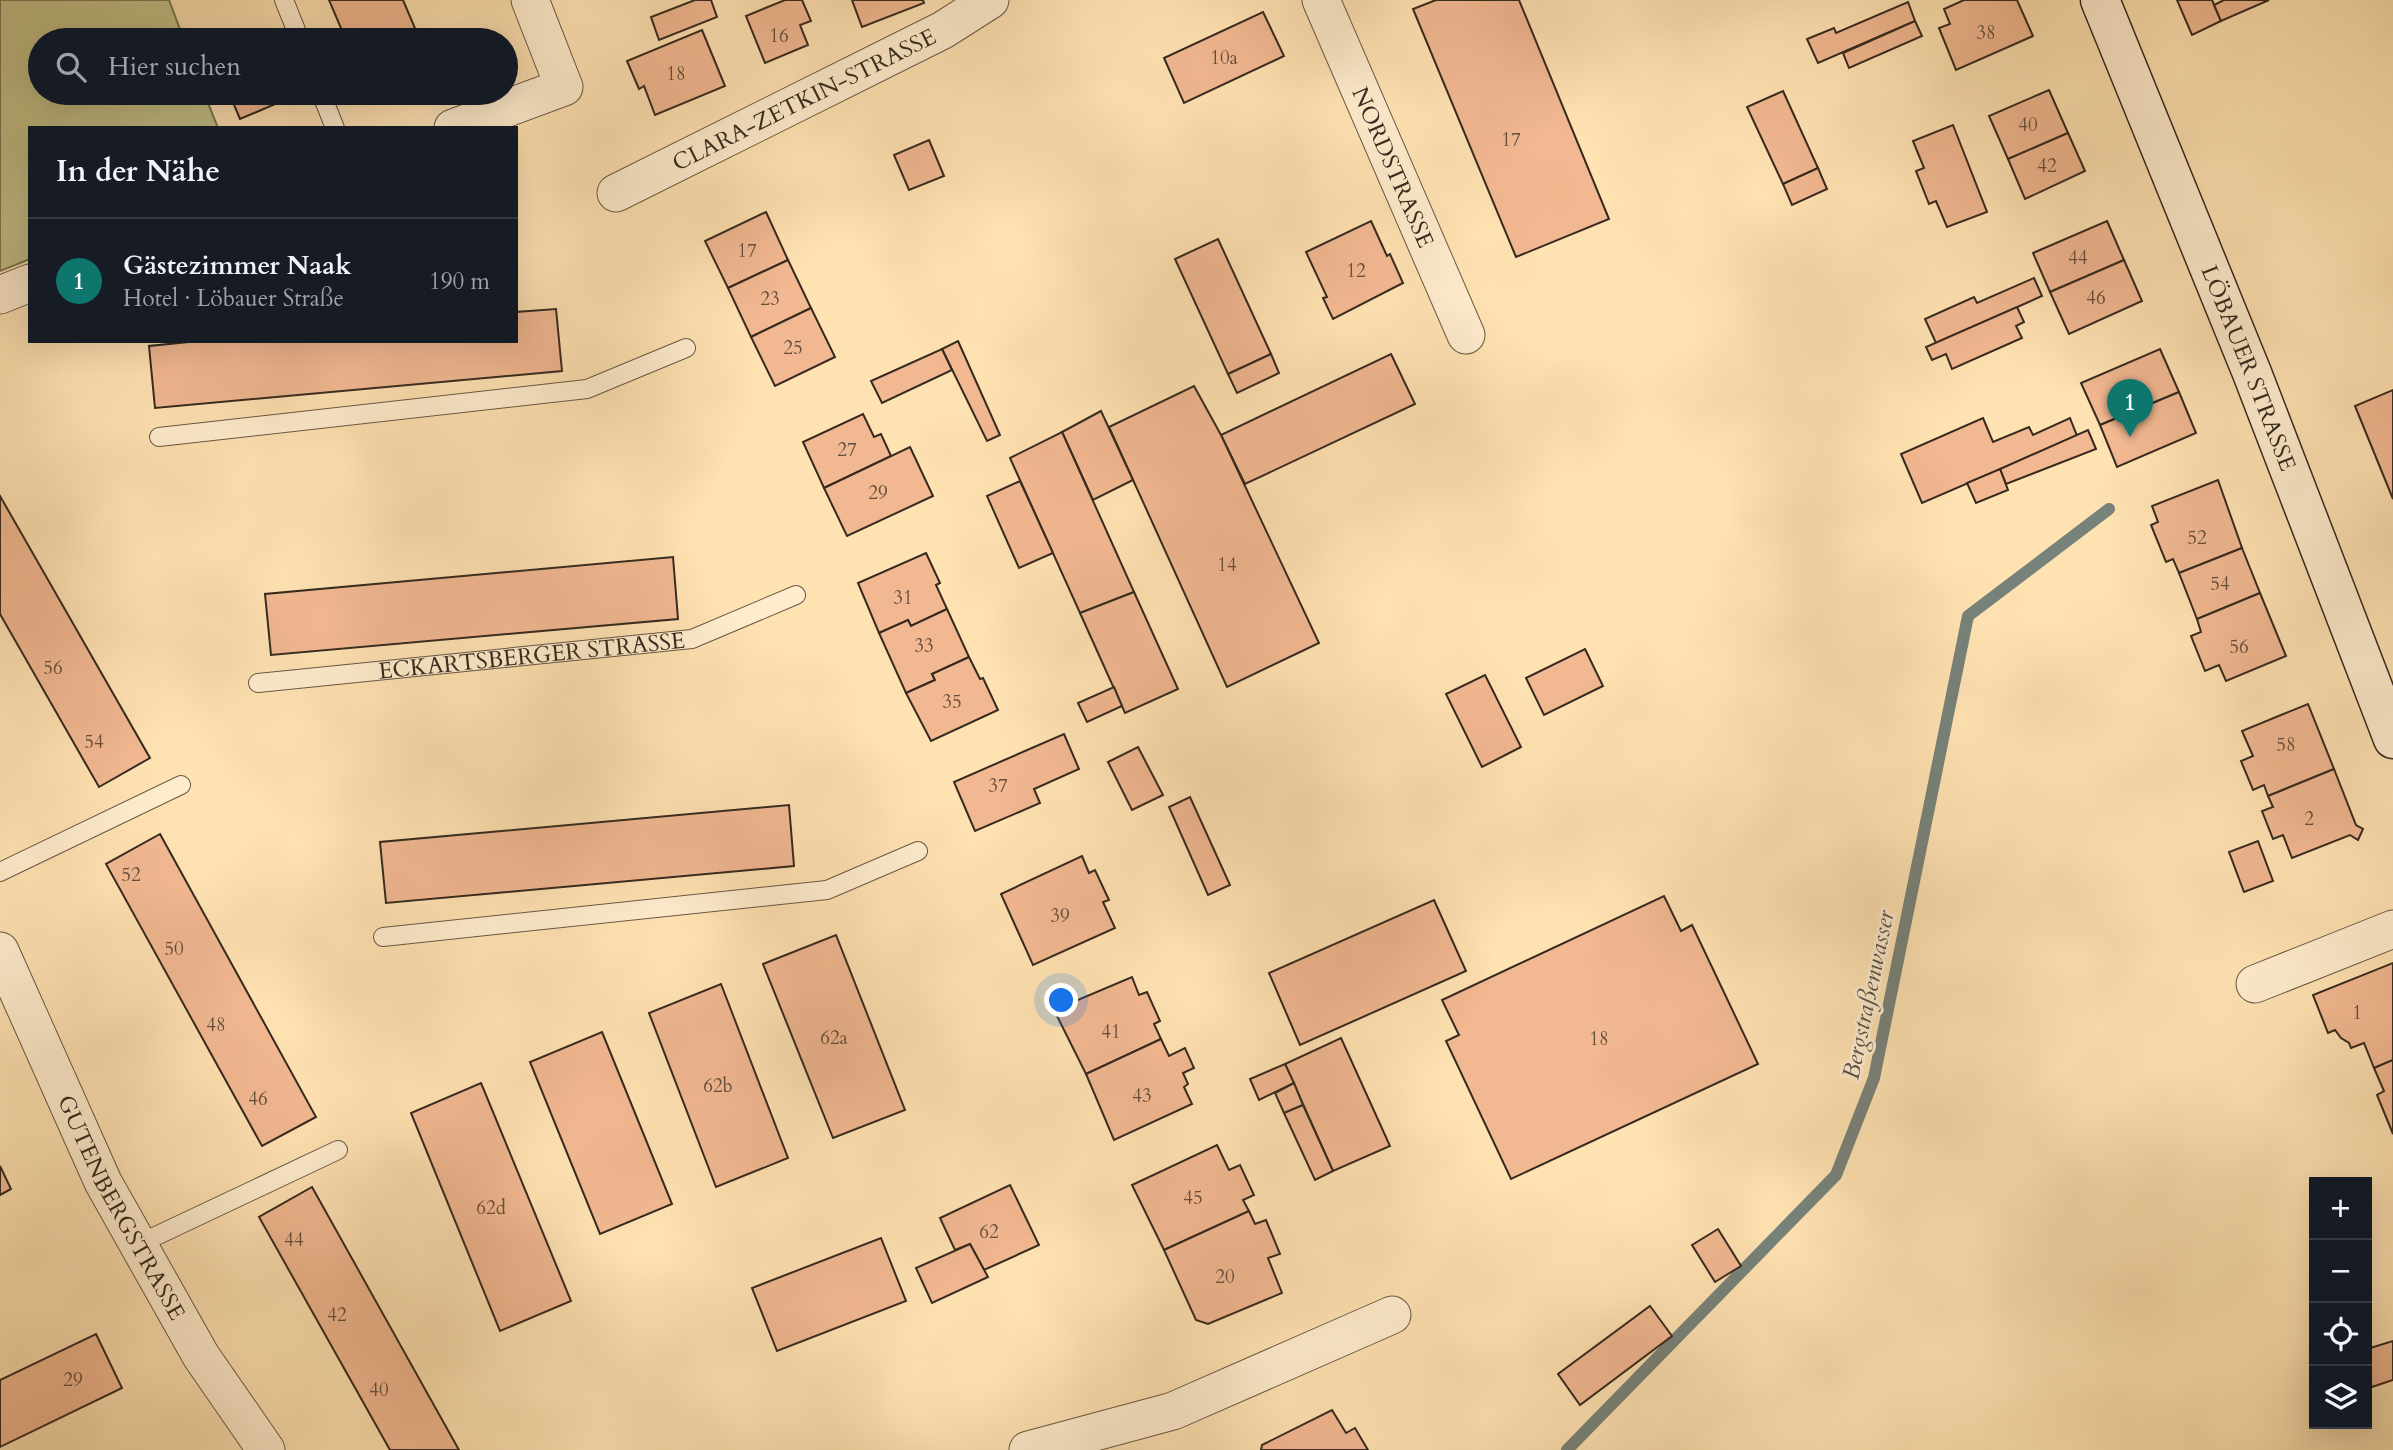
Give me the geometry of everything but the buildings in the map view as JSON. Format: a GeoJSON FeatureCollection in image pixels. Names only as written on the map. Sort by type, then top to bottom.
{"type":"FeatureCollection","features":[{"type":"Feature","properties":{"kind":"main road","name":"LÖBAUER STRASSE"},"geometry":{"type":"LineString","coordinates":[[2100,0],[2252,373],[2393,740]]}},
{"type":"Feature","properties":{"kind":"street"},"geometry":{"type":"LineString","coordinates":[[518,104],[564,87],[530,0]]}},
{"type":"Feature","properties":{"kind":"street","name":"CLARA-ZETKIN-STRASSE"},"geometry":{"type":"LineString","coordinates":[[616,193],[943,30],[990,0]]}},
{"type":"Feature","properties":{"kind":"street","name":"NORDSTRASSE"},"geometry":{"type":"LineString","coordinates":[[1321,0],[1466,335]]}},
{"type":"Feature","properties":{"kind":"street"},"geometry":{"type":"LineString","coordinates":[[458,126],[515,105]]}},
{"type":"Feature","properties":{"kind":"street"},"geometry":{"type":"LineString","coordinates":[[0,295],[28,284]]}},
{"type":"Feature","properties":{"kind":"street"},"geometry":{"type":"LineString","coordinates":[[2255,984],[2393,929]]}},
{"type":"Feature","properties":{"kind":"street","name":"GUTENBERGSTRASSE"},"geometry":{"type":"LineString","coordinates":[[0,951],[103,1182],[201,1356],[266,1450]]}},
{"type":"Feature","properties":{"kind":"street"},"geometry":{"type":"LineString","coordinates":[[1028,1450],[1173,1411],[1392,1315]]}},
{"type":"Feature","properties":{"kind":"lane"},"geometry":{"type":"LineString","coordinates":[[285,0],[296,28]]}},
{"type":"Feature","properties":{"kind":"lane"},"geometry":{"type":"LineString","coordinates":[[326,105],[334,126]]}},
{"type":"Feature","properties":{"kind":"lane"},"geometry":{"type":"LineString","coordinates":[[159,437],[587,389],[686,348]]}},
{"type":"Feature","properties":{"kind":"lane","name":"ECKARTSBERGER STRASSE"},"geometry":{"type":"LineString","coordinates":[[258,683],[692,639],[796,595]]}},
{"type":"Feature","properties":{"kind":"lane"},"geometry":{"type":"LineString","coordinates":[[0,872],[181,785]]}},
{"type":"Feature","properties":{"kind":"lane"},"geometry":{"type":"LineString","coordinates":[[383,937],[827,890],[918,852]]}},
{"type":"Feature","properties":{"kind":"lane"},"geometry":{"type":"LineString","coordinates":[[139,1244],[338,1150]]}},
{"type":"Feature","properties":{"kind":"shaded area"},"geometry":{"type":"Polygon","coordinates":[[[0,0],[169,0],[180,28],[28,28],[28,105],[209,105],[217,126],[28,126],[28,260],[0,271],[0,0]]]}},
{"type":"Feature","properties":{"kind":"waterway","name":"Bergstraßenwasser"},"geometry":{"type":"LineString","coordinates":[[1567,1450],[1836,1175],[1874,1078],[1968,616],[2109,509]]}},
{"type":"Feature","properties":{"kind":"place","name":"Gästezimmer Naak"},"geometry":{"type":"Point","coordinates":[2130,437]}}]}
